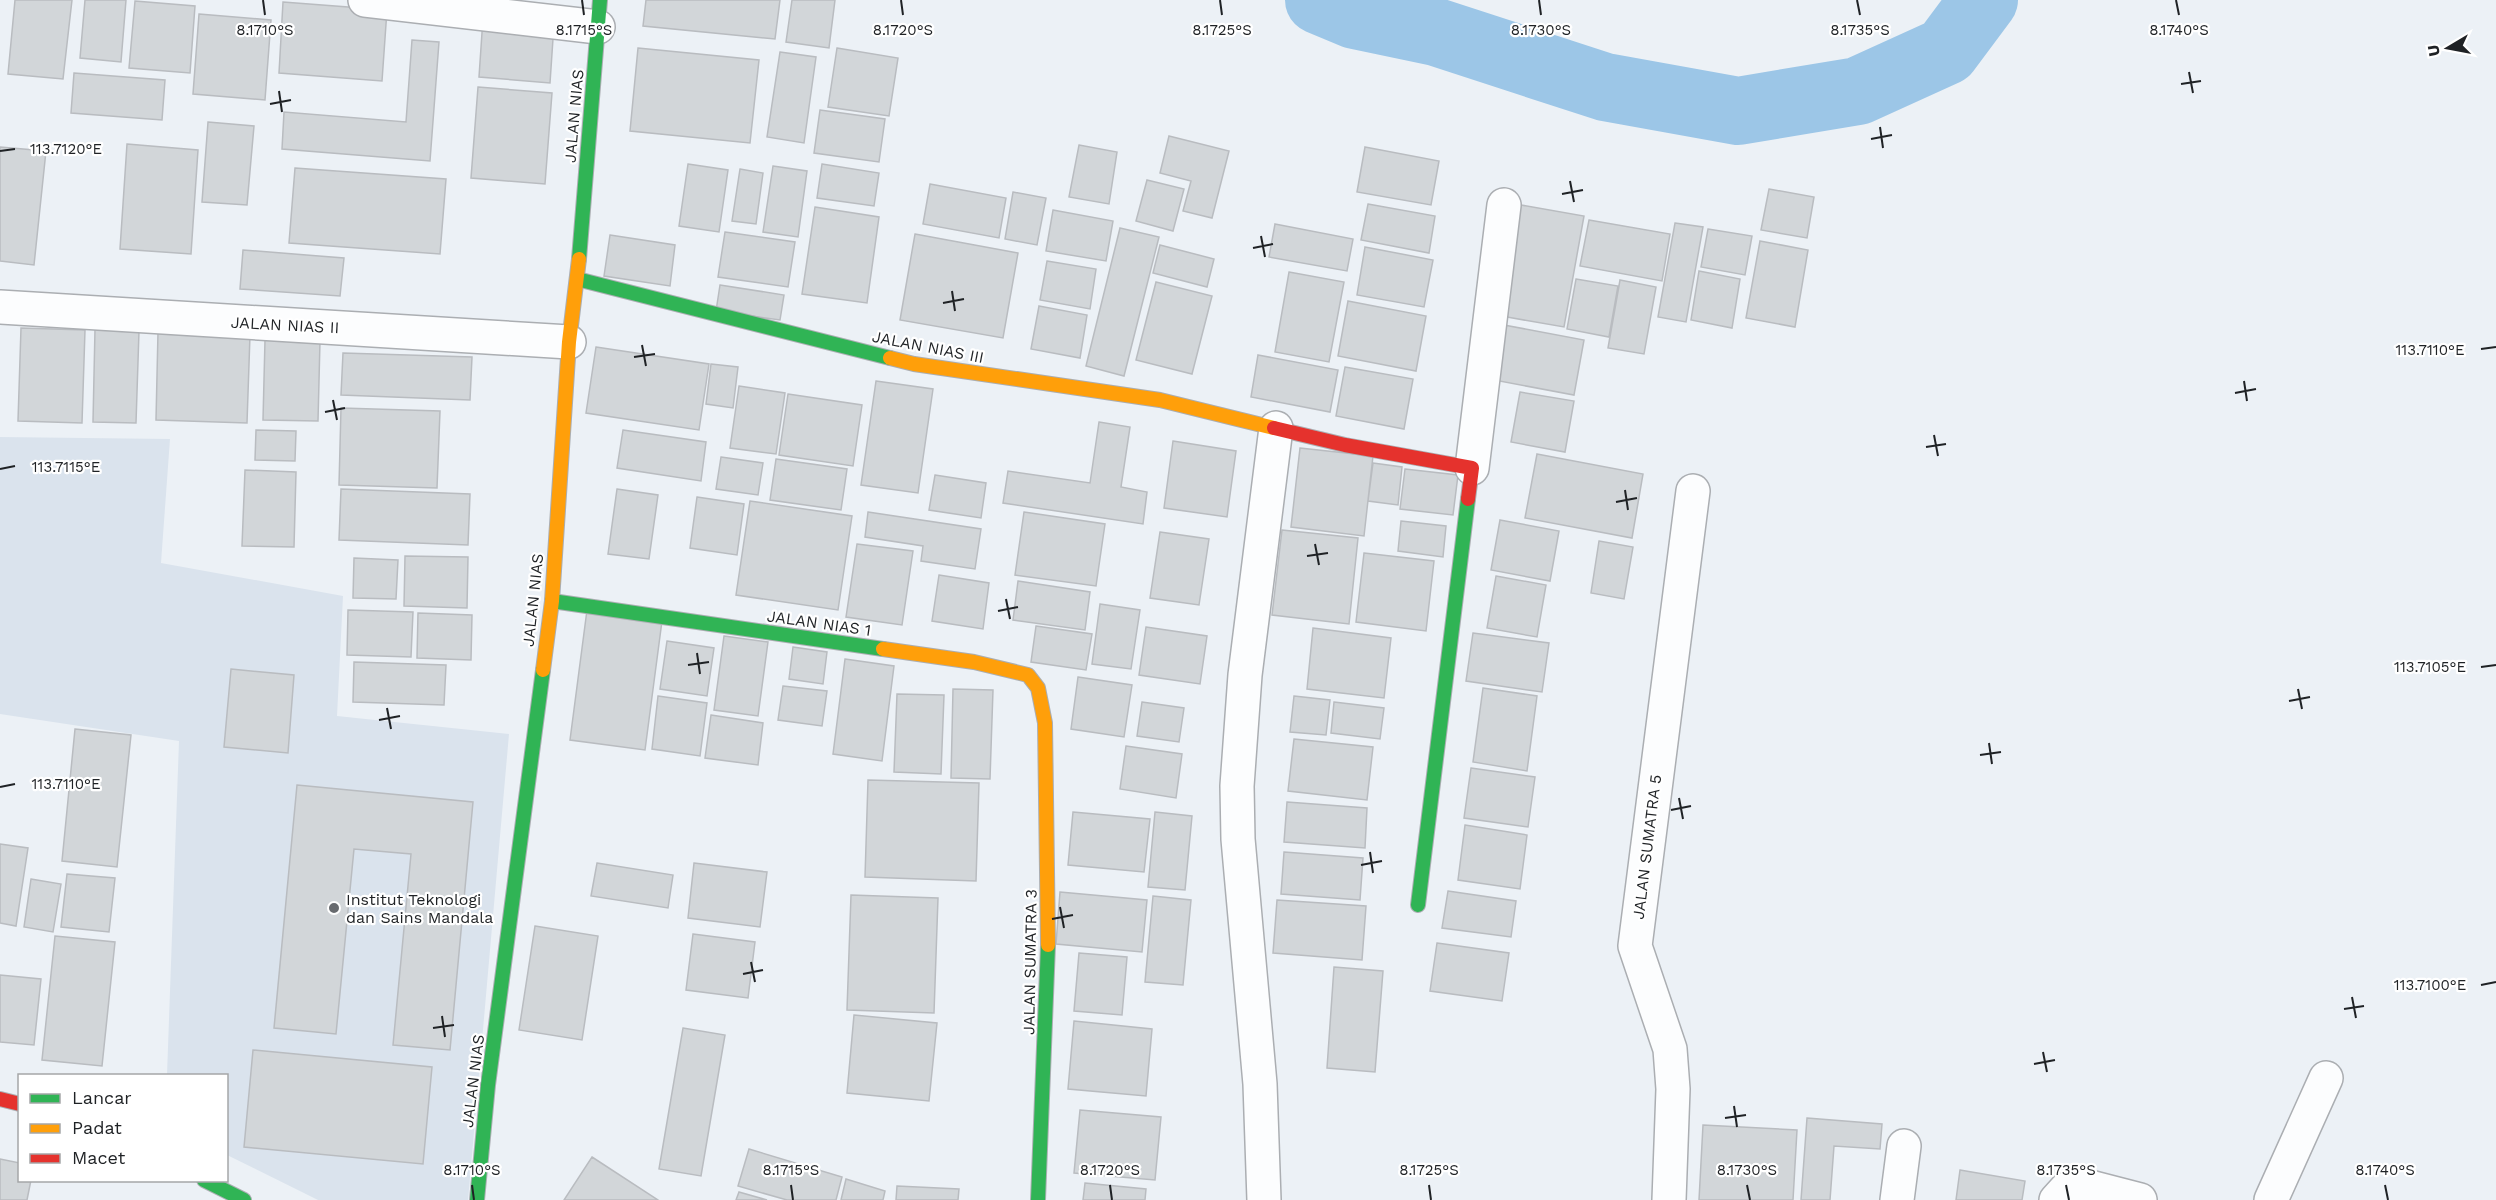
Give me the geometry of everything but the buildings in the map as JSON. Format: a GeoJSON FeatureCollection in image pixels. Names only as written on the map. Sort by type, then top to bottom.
{"type":"FeatureCollection","features":[{"type":"Feature","properties":{"kind":"street"},"geometry":{"type":"LineString","coordinates":[[365,0],[599,13]]}},
{"type":"Feature","properties":{"kind":"street","name":"JALAN NIAS"},"geometry":{"type":"LineString","coordinates":[[477,1200],[488,1085],[552,601],[569,342],[577,279],[599,13]]}},
{"type":"Feature","properties":{"kind":"street"},"geometry":{"type":"LineString","coordinates":[[1418,905],[1504,205]]}},
{"type":"Feature","properties":{"kind":"street","name":"JALAN NIAS III"},"geometry":{"type":"LineString","coordinates":[[577,279],[914,364],[1160,400],[1345,445],[1472,468]]}},
{"type":"Feature","properties":{"kind":"street","name":"JALAN NIAS II"},"geometry":{"type":"LineString","coordinates":[[0,307],[569,342]]}},
{"type":"Feature","properties":{"kind":"street"},"geometry":{"type":"LineString","coordinates":[[1264,1200],[1260,1084],[1238,839],[1237,786],[1245,675],[1276,428]]}},
{"type":"Feature","properties":{"kind":"street","name":"JALAN SUMATRA 5"},"geometry":{"type":"LineString","coordinates":[[1669,1200],[1673,1089],[1670,1049],[1635,946],[1693,491]]}},
{"type":"Feature","properties":{"kind":"street","name":"JALAN NIAS 1"},"geometry":{"type":"LineString","coordinates":[[552,601],[974,662],[1014,670],[1028,675],[1038,688],[1045,723]]}},
{"type":"Feature","properties":{"kind":"street","name":"JALAN SUMATRA 3"},"geometry":{"type":"LineString","coordinates":[[1038,1200],[1047,1004],[1045,723]]}},
{"type":"Feature","properties":{"kind":"street"},"geometry":{"type":"LineString","coordinates":[[2271,1200],[2326,1078]]}},
{"type":"Feature","properties":{"kind":"street"},"geometry":{"type":"LineString","coordinates":[[0,1099],[18,1104]]}},
{"type":"Feature","properties":{"kind":"street"},"geometry":{"type":"LineString","coordinates":[[1897,1200],[1904,1146]]}},
{"type":"Feature","properties":{"kind":"street"},"geometry":{"type":"LineString","coordinates":[[200,1200],[202,1182]]}},
{"type":"Feature","properties":{"kind":"street"},"geometry":{"type":"LineString","coordinates":[[206,1182],[244,1200]]}},
{"type":"Feature","properties":{"kind":"street"},"geometry":{"type":"LineString","coordinates":[[2056,1200],[2066,1189],[2082,1185],[2140,1200]]}},
{"type":"Feature","properties":{"kind":"shaded area","name":"Institut Teknologi dan Sains Mandala"},"geometry":{"type":"Polygon","coordinates":[[[0,437],[170,439],[161,563],[343,596],[337,716],[509,734],[468,1200],[318,1200],[228,1155],[228,1074],[167,1074],[179,741],[0,714],[0,437]]]}},
{"type":"Feature","properties":{"kind":"waterway"},"geometry":{"type":"LineString","coordinates":[[1319,0],[1355,15],[1436,32],[1605,87],[1738,111],[1858,91],[1946,51],[1984,0]]}},
{"type":"Feature","properties":{"kind":"traffic: fast"},"geometry":{"type":"LineString","coordinates":[[579,259],[600,0]]}},
{"type":"Feature","properties":{"kind":"traffic: fast"},"geometry":{"type":"LineString","coordinates":[[577,279],[890,358]]}},
{"type":"Feature","properties":{"kind":"traffic: fast"},"geometry":{"type":"LineString","coordinates":[[1418,905],[1468,499]]}},
{"type":"Feature","properties":{"kind":"traffic: fast"},"geometry":{"type":"LineString","coordinates":[[552,601],[883,649]]}},
{"type":"Feature","properties":{"kind":"traffic: fast"},"geometry":{"type":"LineString","coordinates":[[477,1200],[488,1085],[543,670]]}},
{"type":"Feature","properties":{"kind":"traffic: fast"},"geometry":{"type":"LineString","coordinates":[[1038,1200],[1048,945]]}},
{"type":"Feature","properties":{"kind":"traffic: fast"},"geometry":{"type":"LineString","coordinates":[[208,1182],[244,1200]]}},
{"type":"Feature","properties":{"kind":"traffic: slow"},"geometry":{"type":"LineString","coordinates":[[543,670],[552,601],[569,342],[579,259]]}},
{"type":"Feature","properties":{"kind":"traffic: slow"},"geometry":{"type":"LineString","coordinates":[[890,358],[914,364],[1160,400],[1274,428]]}},
{"type":"Feature","properties":{"kind":"traffic: slow"},"geometry":{"type":"LineString","coordinates":[[883,649],[974,662],[1028,675],[1038,688],[1045,723],[1048,945]]}},
{"type":"Feature","properties":{"kind":"traffic: jam"},"geometry":{"type":"LineString","coordinates":[[1274,428],[1345,445],[1472,468],[1468,499]]}},
{"type":"Feature","properties":{"kind":"traffic: jam"},"geometry":{"type":"LineString","coordinates":[[0,1099],[18,1104]]}},
{"type":"Feature","properties":{"kind":"place","name":"Institut Teknologi dan Sains Mandala"},"geometry":{"type":"Point","coordinates":[334,908]}}]}
